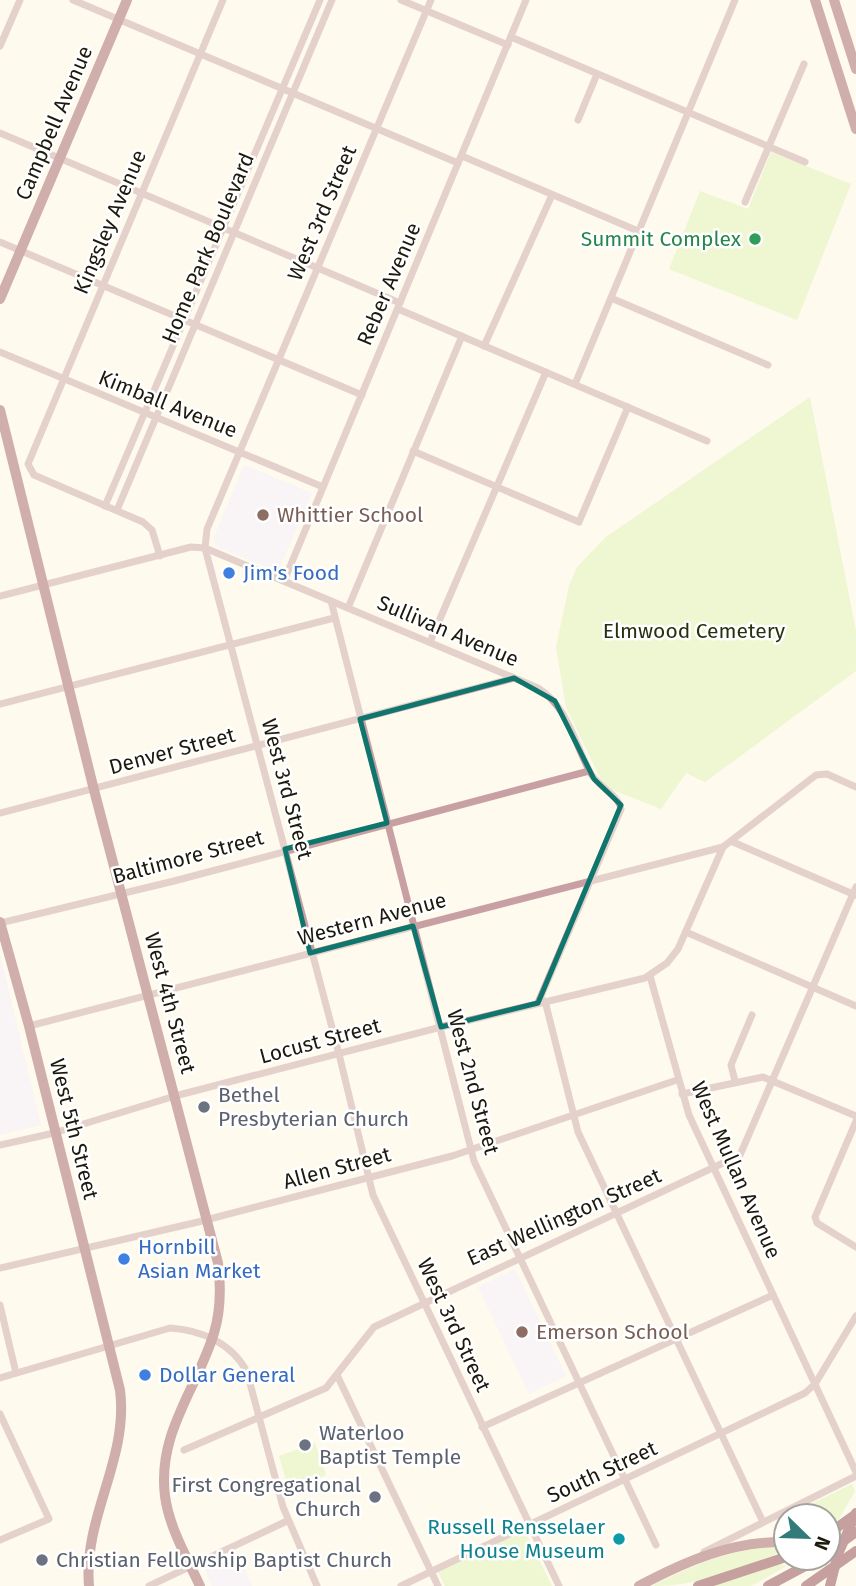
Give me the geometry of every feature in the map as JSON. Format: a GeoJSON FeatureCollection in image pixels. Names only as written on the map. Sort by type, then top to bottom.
{"type":"FeatureCollection","features":[{"type":"Feature","properties":{"kind":"highway"},"geometry":{"type":"LineString","coordinates":[[842,1535],[856,1514]]}},
{"type":"Feature","properties":{"kind":"highway"},"geometry":{"type":"LineString","coordinates":[[842,1543],[856,1532]]}},
{"type":"Feature","properties":{"kind":"highway"},"geometry":{"type":"LineString","coordinates":[[806,1586],[856,1551]]}},
{"type":"Feature","properties":{"kind":"highway"},"geometry":{"type":"LineString","coordinates":[[826,1573],[856,1559]]}},
{"type":"Feature","properties":{"kind":"highway"},"geometry":{"type":"LineString","coordinates":[[698,1586],[772,1563]]}},
{"type":"Feature","properties":{"kind":"highway"},"geometry":{"type":"LineString","coordinates":[[768,1586],[795,1572]]}},
{"type":"Feature","properties":{"kind":"main road","name":"Campbell Avenue"},"geometry":{"type":"LineString","coordinates":[[0,299],[127,0]]}},
{"type":"Feature","properties":{"kind":"main road"},"geometry":{"type":"LineString","coordinates":[[816,0],[856,128]]}},
{"type":"Feature","properties":{"kind":"main road"},"geometry":{"type":"LineString","coordinates":[[834,0],[856,68]]}},
{"type":"Feature","properties":{"kind":"main road","name":"West 4th Street"},"geometry":{"type":"LineString","coordinates":[[0,410],[94,790],[207,1220],[219,1277],[219,1309],[212,1339]]}},
{"type":"Feature","properties":{"kind":"main road","name":"West 5th Street"},"geometry":{"type":"LineString","coordinates":[[0,922],[29,1026],[120,1390],[121,1429],[117,1456],[92,1531],[88,1557],[89,1586]]}},
{"type":"Feature","properties":{"kind":"main road"},"geometry":{"type":"LineString","coordinates":[[200,1586],[167,1510],[165,1457],[177,1413],[212,1339]]}},
{"type":"Feature","properties":{"kind":"main road"},"geometry":{"type":"LineString","coordinates":[[639,1586],[672,1569],[733,1546],[772,1543]]}},
{"type":"Feature","properties":{"kind":"street"},"geometry":{"type":"LineString","coordinates":[[0,46],[20,0]]}},
{"type":"Feature","properties":{"kind":"street"},"geometry":{"type":"LineString","coordinates":[[73,0],[376,128],[638,231]]}},
{"type":"Feature","properties":{"kind":"street","name":"Kingsley Avenue"},"geometry":{"type":"LineString","coordinates":[[105,506],[34,475],[29,469],[29,458],[223,0]]}},
{"type":"Feature","properties":{"kind":"street","name":"Home Park Boulevard"},"geometry":{"type":"LineString","coordinates":[[105,506],[320,0]]}},
{"type":"Feature","properties":{"kind":"street","name":"Home Park Boulevard"},"geometry":{"type":"LineString","coordinates":[[117,510],[332,0]]}},
{"type":"Feature","properties":{"kind":"street"},"geometry":{"type":"LineString","coordinates":[[401,0],[508,45]]}},
{"type":"Feature","properties":{"kind":"street","name":"West 3rd Street"},"geometry":{"type":"LineString","coordinates":[[431,0],[206,529],[205,548],[310,953],[339,1054],[373,1195],[559,1586]]}},
{"type":"Feature","properties":{"kind":"street","name":"Reber Avenue"},"geometry":{"type":"LineString","coordinates":[[284,581],[526,0]]}},
{"type":"Feature","properties":{"kind":"street"},"geometry":{"type":"LineString","coordinates":[[575,384],[735,0]]}},
{"type":"Feature","properties":{"kind":"street"},"geometry":{"type":"LineString","coordinates":[[511,37],[805,163]]}},
{"type":"Feature","properties":{"kind":"street"},"geometry":{"type":"LineString","coordinates":[[745,202],[804,64]]}},
{"type":"Feature","properties":{"kind":"street"},"geometry":{"type":"LineString","coordinates":[[578,120],[597,74]]}},
{"type":"Feature","properties":{"kind":"street"},"geometry":{"type":"LineString","coordinates":[[0,133],[318,268],[462,336],[707,441]]}},
{"type":"Feature","properties":{"kind":"street"},"geometry":{"type":"LineString","coordinates":[[484,345],[552,195]]}},
{"type":"Feature","properties":{"kind":"street"},"geometry":{"type":"LineString","coordinates":[[0,242],[362,396]]}},
{"type":"Feature","properties":{"kind":"street"},"geometry":{"type":"LineString","coordinates":[[611,298],[768,365]]}},
{"type":"Feature","properties":{"kind":"street"},"geometry":{"type":"LineString","coordinates":[[348,608],[462,336]]}},
{"type":"Feature","properties":{"kind":"street","name":"Kimball Avenue"},"geometry":{"type":"LineString","coordinates":[[0,352],[323,487]]}},
{"type":"Feature","properties":{"kind":"street"},"geometry":{"type":"LineString","coordinates":[[430,642],[546,372]]}},
{"type":"Feature","properties":{"kind":"street"},"geometry":{"type":"LineString","coordinates":[[414,451],[579,522],[628,407]]}},
{"type":"Feature","properties":{"kind":"street"},"geometry":{"type":"LineString","coordinates":[[105,506],[149,526],[160,556]]}},
{"type":"Feature","properties":{"kind":"street"},"geometry":{"type":"LineString","coordinates":[[0,596],[191,547],[205,548]]}},
{"type":"Feature","properties":{"kind":"street","name":"Sullivan Avenue"},"geometry":{"type":"LineString","coordinates":[[205,548],[538,688],[555,701],[589,771],[599,786],[619,801],[621,809],[591,879]]}},
{"type":"Feature","properties":{"kind":"street","name":"West 2nd Street"},"geometry":{"type":"LineString","coordinates":[[331,601],[471,1150],[656,1545]]}},
{"type":"Feature","properties":{"kind":"street"},"geometry":{"type":"LineString","coordinates":[[0,704],[334,618]]}},
{"type":"Feature","properties":{"kind":"street","name":"Denver Street"},"geometry":{"type":"LineString","coordinates":[[0,813],[514,678]]}},
{"type":"Feature","properties":{"kind":"street","name":"Baltimore Street"},"geometry":{"type":"LineString","coordinates":[[0,922],[589,771]]}},
{"type":"Feature","properties":{"kind":"street"},"geometry":{"type":"LineString","coordinates":[[650,976],[673,957],[723,847],[733,842],[811,778],[827,774],[856,787]]}},
{"type":"Feature","properties":{"kind":"street"},"geometry":{"type":"LineString","coordinates":[[733,842],[855,892]]}},
{"type":"Feature","properties":{"kind":"street","name":"Western Avenue"},"geometry":{"type":"LineString","coordinates":[[29,1026],[723,847]]}},
{"type":"Feature","properties":{"kind":"street"},"geometry":{"type":"LineString","coordinates":[[591,879],[541,1002],[578,1132],[763,1522]]}},
{"type":"Feature","properties":{"kind":"street","name":"East Wellington Street"},"geometry":{"type":"LineString","coordinates":[[184,1450],[326,1388],[374,1327],[423,1301],[617,1214],[740,1155],[855,892]]}},
{"type":"Feature","properties":{"kind":"street"},"geometry":{"type":"LineString","coordinates":[[686,932],[856,1006]]}},
{"type":"Feature","properties":{"kind":"street","name":"Locust Street"},"geometry":{"type":"LineString","coordinates":[[0,1144],[54,1133],[175,1096],[441,1027],[650,976]]}},
{"type":"Feature","properties":{"kind":"street","name":"West Mullan Avenue"},"geometry":{"type":"LineString","coordinates":[[650,976],[682,1094],[856,1474]]}},
{"type":"Feature","properties":{"kind":"street"},"geometry":{"type":"LineString","coordinates":[[735,1081],[731,1065],[752,1015]]}},
{"type":"Feature","properties":{"kind":"street"},"geometry":{"type":"LineString","coordinates":[[682,1094],[758,1077],[772,1080],[856,1119],[817,1210],[817,1223],[856,1247]]}},
{"type":"Feature","properties":{"kind":"street","name":"Allen Street"},"geometry":{"type":"LineString","coordinates":[[0,1268],[207,1220],[471,1150],[677,1080]]}},
{"type":"Feature","properties":{"kind":"street"},"geometry":{"type":"LineString","coordinates":[[482,1427],[773,1295]]}},
{"type":"Feature","properties":{"kind":"street"},"geometry":{"type":"LineString","coordinates":[[0,1304],[16,1373]]}},
{"type":"Feature","properties":{"kind":"street"},"geometry":{"type":"LineString","coordinates":[[815,1384],[856,1316]]}},
{"type":"Feature","properties":{"kind":"street"},"geometry":{"type":"LineString","coordinates":[[0,1378],[170,1328],[187,1329],[212,1339],[235,1353],[243,1364],[260,1415],[287,1521],[317,1586]]}},
{"type":"Feature","properties":{"kind":"street"},"geometry":{"type":"LineString","coordinates":[[337,1375],[438,1586]]}},
{"type":"Feature","properties":{"kind":"street","name":"South Street"},"geometry":{"type":"LineString","coordinates":[[401,1586],[722,1435],[805,1393],[815,1384]]}},
{"type":"Feature","properties":{"kind":"street"},"geometry":{"type":"LineString","coordinates":[[0,1414],[2,1425],[49,1519],[0,1539]]}},
{"type":"Feature","properties":{"kind":"street"},"geometry":{"type":"LineString","coordinates":[[672,1569],[856,1474]]}},
{"type":"Feature","properties":{"kind":"street"},"geometry":{"type":"LineString","coordinates":[[149,1586],[287,1521]]}},
{"type":"Feature","properties":{"kind":"highlighted area"},"geometry":{"type":"Polygon","coordinates":[[[514,678],[555,701],[594,779],[621,805],[538,1003],[441,1027],[413,926],[310,953],[285,849],[387,823],[360,719],[514,678]]]}},
{"type":"Feature","properties":{"kind":"shaded area","name":"Whittier School"},"geometry":{"type":"Polygon","coordinates":[[[244,465],[312,493],[278,572],[215,546],[214,537],[244,465]]]}},
{"type":"Feature","properties":{"kind":"shaded area"},"geometry":{"type":"Polygon","coordinates":[[[0,954],[41,1125],[0,1135],[0,954]]]}},
{"type":"Feature","properties":{"kind":"shaded area","name":"Emerson School"},"geometry":{"type":"Polygon","coordinates":[[[515,1269],[566,1376],[529,1394],[478,1287],[515,1269]]]}},
{"type":"Feature","properties":{"kind":"shaded area"},"geometry":{"type":"Polygon","coordinates":[[[238,1554],[252,1586],[212,1586],[205,1570],[238,1554]]]}},
{"type":"Feature","properties":{"kind":"green space","name":"Summit Complex"},"geometry":{"type":"Polygon","coordinates":[[[771,152],[851,184],[797,320],[669,269],[700,191],[748,209],[771,152]]]}},
{"type":"Feature","properties":{"kind":"green space","name":"Elmwood Cemetery"},"geometry":{"type":"Polygon","coordinates":[[[810,397],[856,631],[856,671],[705,782],[686,773],[661,809],[613,790],[602,782],[566,707],[556,647],[569,586],[577,567],[606,537],[810,397]]]}},
{"type":"Feature","properties":{"kind":"green space"},"geometry":{"type":"Polygon","coordinates":[[[315,1443],[326,1475],[289,1490],[279,1456],[315,1443]]]}},
{"type":"Feature","properties":{"kind":"green space"},"geometry":{"type":"Polygon","coordinates":[[[852,1484],[855,1491],[842,1514],[842,1502],[815,1502],[852,1484]]]}},
{"type":"Feature","properties":{"kind":"green space"},"geometry":{"type":"Polygon","coordinates":[[[525,1531],[552,1586],[445,1586],[438,1572],[525,1531]]]}},
{"type":"Feature","properties":{"kind":"green space"},"geometry":{"type":"Polygon","coordinates":[[[772,1547],[772,1556],[738,1570],[704,1580],[652,1586],[732,1553],[772,1547]]]}},
{"type":"Feature","properties":{"kind":"green space"},"geometry":{"type":"Polygon","coordinates":[[[772,1566],[772,1572],[776,1572],[751,1586],[711,1586],[772,1566]]]}},
{"type":"Feature","properties":{"kind":"place","name":"Summit Complex"},"geometry":{"type":"Point","coordinates":[755,239]}},
{"type":"Feature","properties":{"kind":"place","name":"Whittier School"},"geometry":{"type":"Point","coordinates":[263,515]}},
{"type":"Feature","properties":{"kind":"place","name":"Jim's Food"},"geometry":{"type":"Point","coordinates":[229,573]}},
{"type":"Feature","properties":{"kind":"place","name":"Bethel Presbyterian Church"},"geometry":{"type":"Point","coordinates":[204,1107]}},
{"type":"Feature","properties":{"kind":"place","name":"Hornbill Asian Market"},"geometry":{"type":"Point","coordinates":[124,1259]}},
{"type":"Feature","properties":{"kind":"place","name":"Emerson School"},"geometry":{"type":"Point","coordinates":[522,1332]}},
{"type":"Feature","properties":{"kind":"place","name":"Dollar General"},"geometry":{"type":"Point","coordinates":[145,1375]}},
{"type":"Feature","properties":{"kind":"place","name":"Waterloo Baptist Temple"},"geometry":{"type":"Point","coordinates":[305,1445]}},
{"type":"Feature","properties":{"kind":"place","name":"First Congregational Church"},"geometry":{"type":"Point","coordinates":[375,1497]}},
{"type":"Feature","properties":{"kind":"place","name":"Russell Rensselaer House Museum"},"geometry":{"type":"Point","coordinates":[619,1539]}},
{"type":"Feature","properties":{"kind":"place","name":"Christian Fellowship Baptist Church"},"geometry":{"type":"Point","coordinates":[42,1560]}}]}
